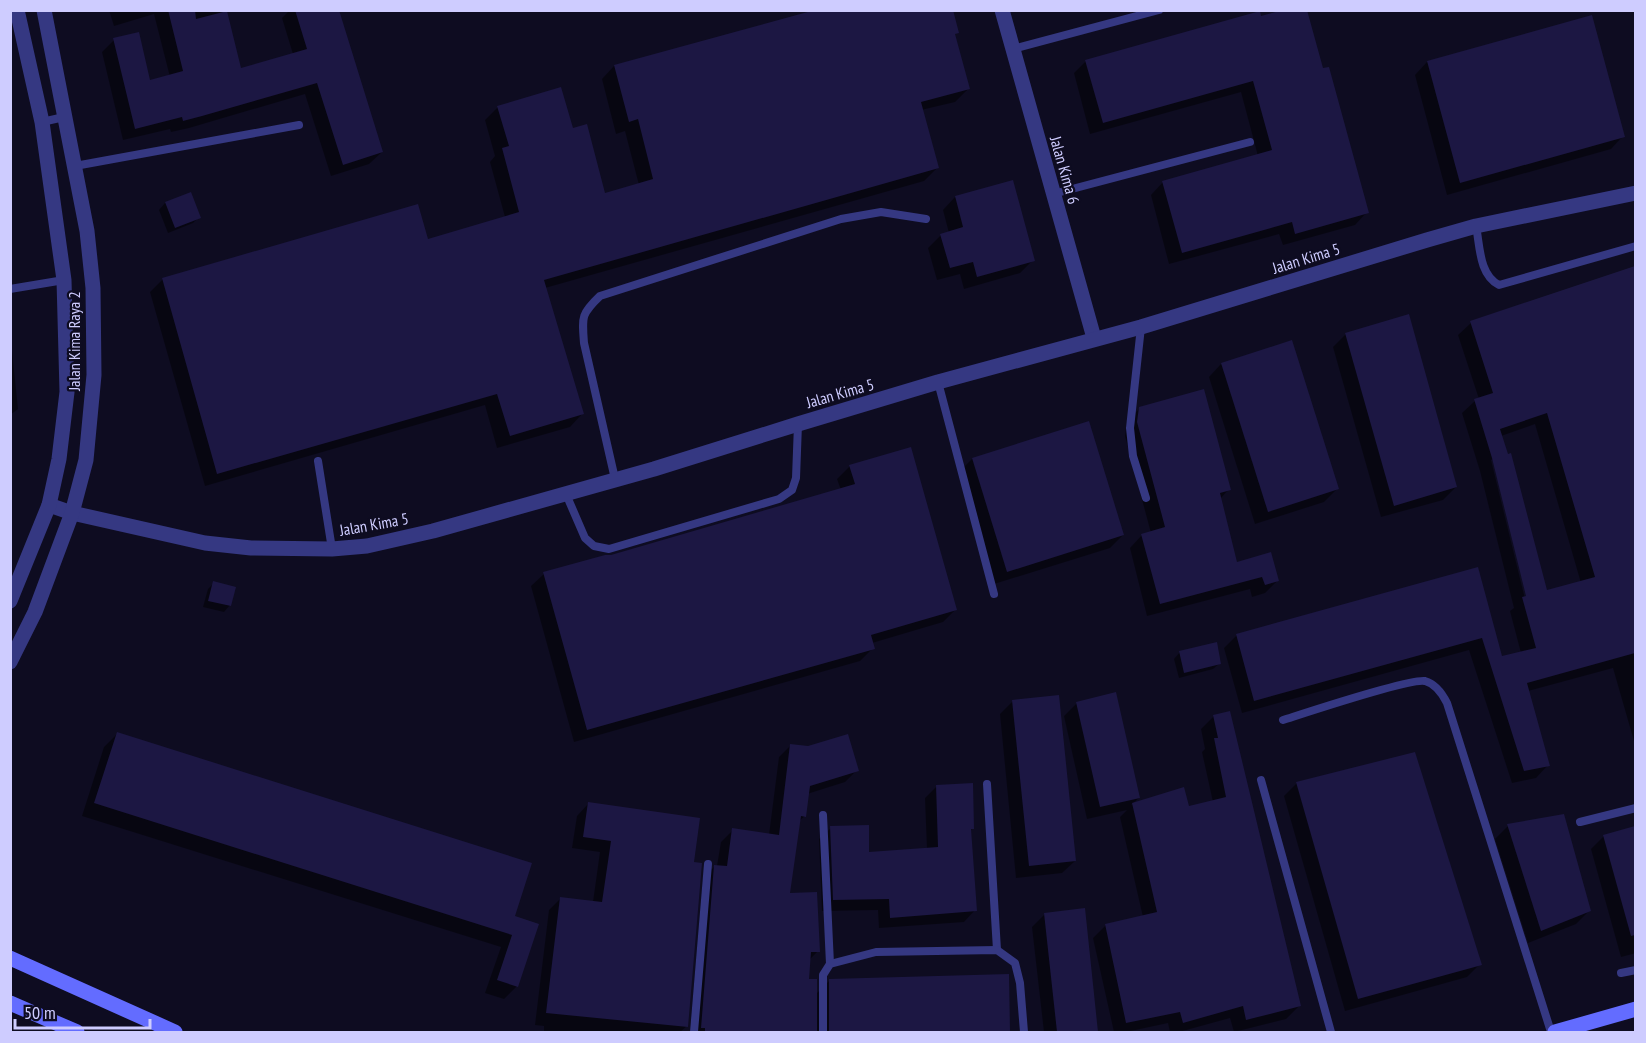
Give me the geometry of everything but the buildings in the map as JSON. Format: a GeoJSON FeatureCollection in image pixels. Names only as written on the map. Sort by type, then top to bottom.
{"type":"FeatureCollection","features":[{"type":"Feature","properties":{"kind":"main road"},"geometry":{"type":"LineString","coordinates":[[10,958],[175,1032]]}},
{"type":"Feature","properties":{"kind":"main road"},"geometry":{"type":"LineString","coordinates":[[10,1003],[77,1032]]}},
{"type":"Feature","properties":{"kind":"main road"},"geometry":{"type":"LineString","coordinates":[[1553,1032],[1635,1009]]}},
{"type":"Feature","properties":{"kind":"street","name":"Jalan Kima Raya 2"},"geometry":{"type":"LineString","coordinates":[[10,662],[34,612],[72,513],[86,460],[94,375],[93,288],[87,231],[44,10]]}},
{"type":"Feature","properties":{"kind":"street","name":"Jalan Kima 6"},"geometry":{"type":"LineString","coordinates":[[1002,10],[1094,338]]}},
{"type":"Feature","properties":{"kind":"street","name":"Jalan Kima Raya 2"},"geometry":{"type":"LineString","coordinates":[[10,602],[49,505],[67,392],[64,280],[42,122],[15,14]]}},
{"type":"Feature","properties":{"kind":"street","name":"Jalan Kima 5"},"geometry":{"type":"LineString","coordinates":[[49,505],[72,513],[206,543],[251,548],[332,549],[367,546],[654,470],[938,382],[1141,327],[1476,226],[1635,193]]}},
{"type":"Feature","properties":{"kind":"lane"},"geometry":{"type":"LineString","coordinates":[[1013,49],[1159,10]]}},
{"type":"Feature","properties":{"kind":"lane"},"geometry":{"type":"LineString","coordinates":[[42,122],[64,117]]}},
{"type":"Feature","properties":{"kind":"lane"},"geometry":{"type":"LineString","coordinates":[[75,166],[299,125]]}},
{"type":"Feature","properties":{"kind":"lane"},"geometry":{"type":"LineString","coordinates":[[1053,194],[1250,142]]}},
{"type":"Feature","properties":{"kind":"lane"},"geometry":{"type":"LineString","coordinates":[[615,479],[584,342],[583,323],[586,310],[600,296],[842,219],[881,212],[926,219]]}},
{"type":"Feature","properties":{"kind":"lane"},"geometry":{"type":"LineString","coordinates":[[1476,226],[1485,272],[1491,281],[1499,285],[1635,246]]}},
{"type":"Feature","properties":{"kind":"lane"},"geometry":{"type":"LineString","coordinates":[[10,290],[64,280]]}},
{"type":"Feature","properties":{"kind":"lane"},"geometry":{"type":"LineString","coordinates":[[1141,327],[1130,428],[1133,456],[1146,498]]}},
{"type":"Feature","properties":{"kind":"lane"},"geometry":{"type":"LineString","coordinates":[[938,382],[994,594]]}},
{"type":"Feature","properties":{"kind":"lane"},"geometry":{"type":"LineString","coordinates":[[566,494],[585,537],[594,546],[609,549],[779,499],[792,490],[796,478],[798,424]]}},
{"type":"Feature","properties":{"kind":"lane"},"geometry":{"type":"LineString","coordinates":[[318,461],[332,549]]}},
{"type":"Feature","properties":{"kind":"lane"},"geometry":{"type":"LineString","coordinates":[[1282,720],[1400,685],[1424,681],[1440,690],[1448,703],[1553,1032]]}},
{"type":"Feature","properties":{"kind":"lane"},"geometry":{"type":"LineString","coordinates":[[1261,780],[1331,1032]]}},
{"type":"Feature","properties":{"kind":"lane"},"geometry":{"type":"LineString","coordinates":[[987,783],[997,950]]}},
{"type":"Feature","properties":{"kind":"lane"},"geometry":{"type":"LineString","coordinates":[[1580,822],[1635,808]]}},
{"type":"Feature","properties":{"kind":"lane"},"geometry":{"type":"LineString","coordinates":[[823,815],[830,964],[823,975],[823,1032]]}},
{"type":"Feature","properties":{"kind":"lane"},"geometry":{"type":"LineString","coordinates":[[694,1032],[708,864]]}},
{"type":"Feature","properties":{"kind":"lane"},"geometry":{"type":"LineString","coordinates":[[830,964],[876,952],[997,950],[1015,963],[1020,983],[1024,1032]]}},
{"type":"Feature","properties":{"kind":"lane"},"geometry":{"type":"LineString","coordinates":[[1621,973],[1635,970]]}}]}
